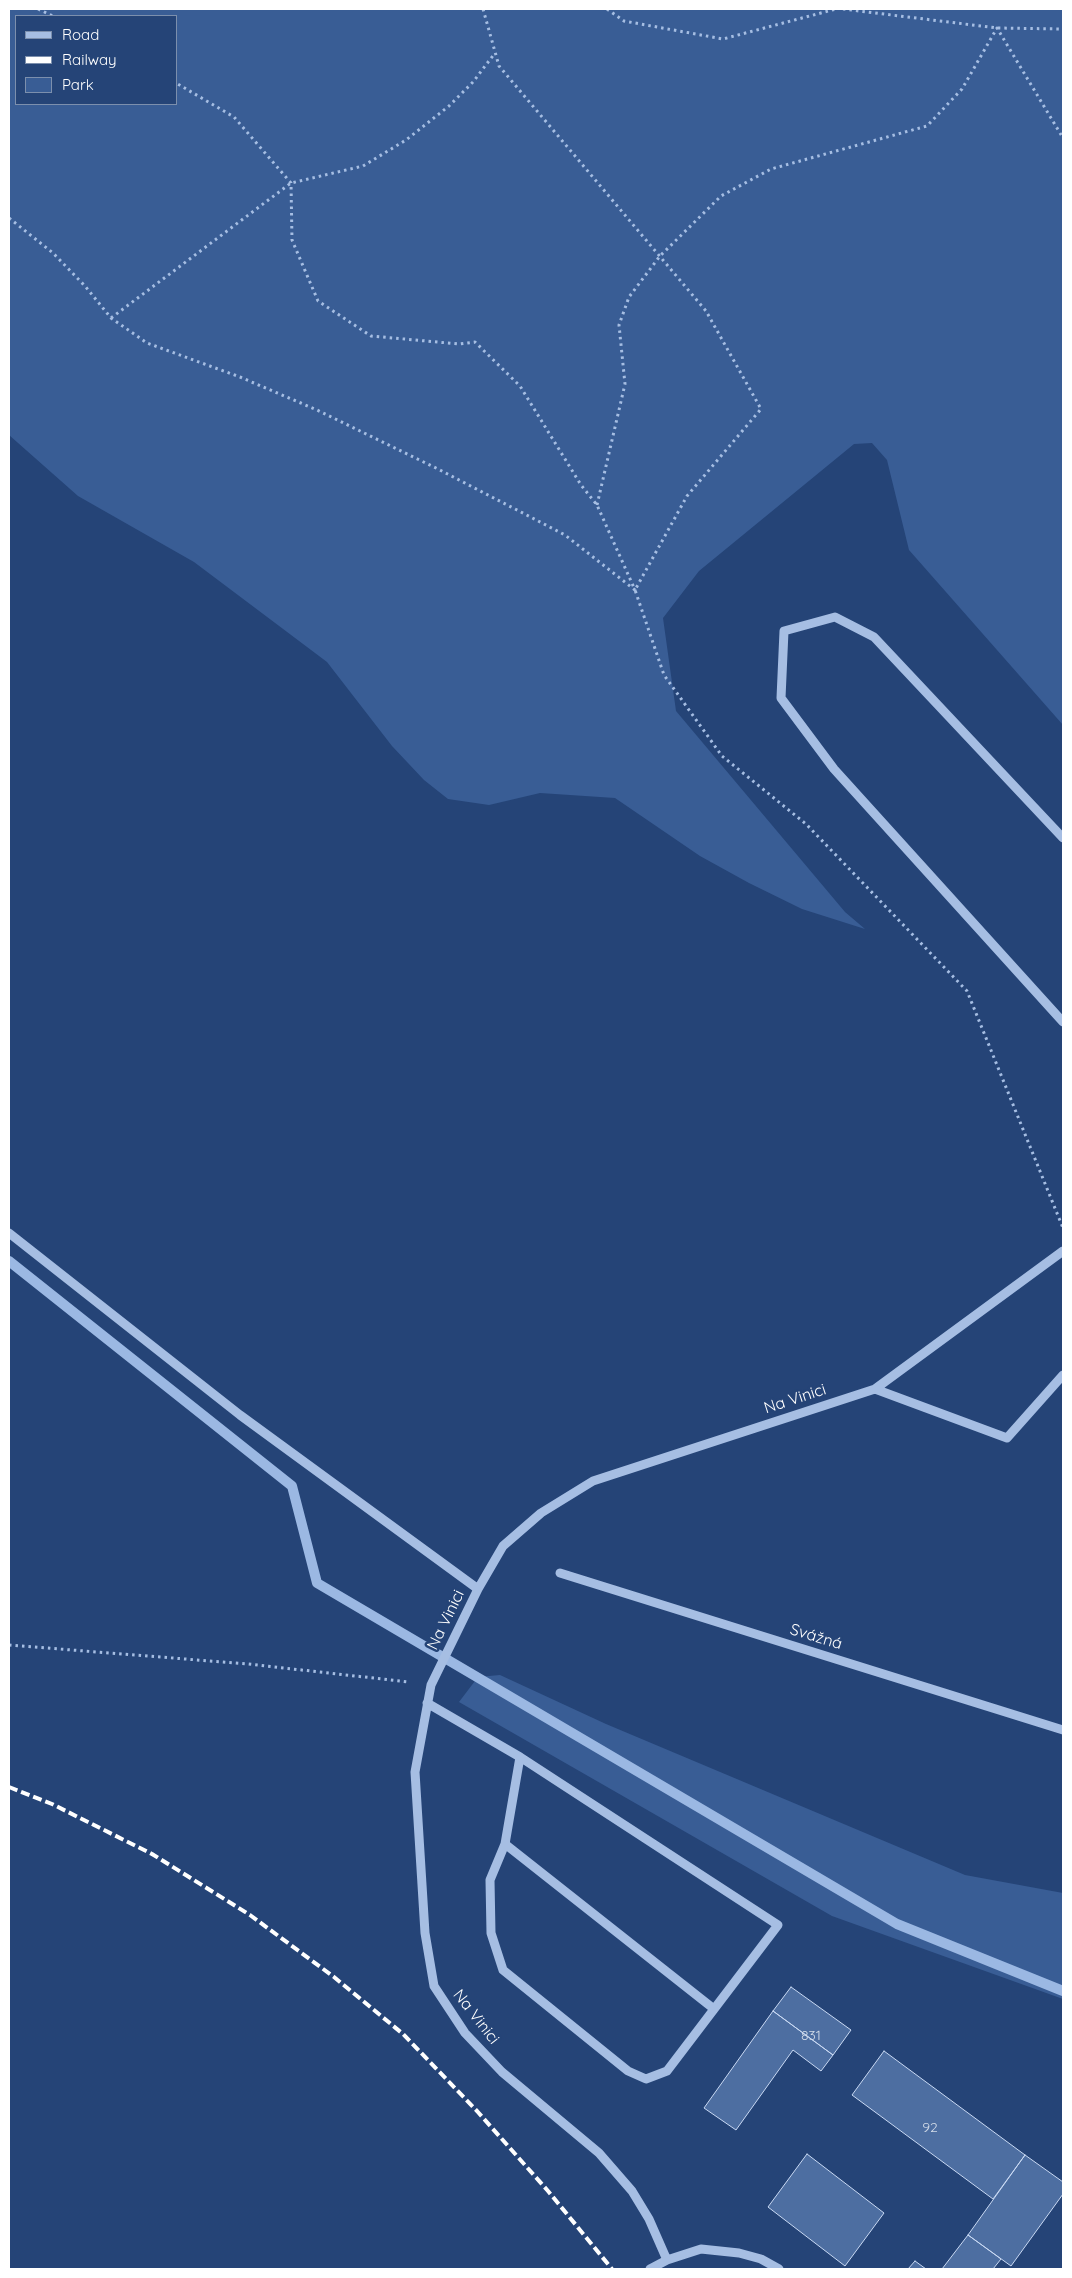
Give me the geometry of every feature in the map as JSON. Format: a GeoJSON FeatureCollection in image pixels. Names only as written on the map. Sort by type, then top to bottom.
{"type":"FeatureCollection","features":[{"type":"Feature","properties":{"kind":"street"},"geometry":{"type":"LineString","coordinates":[[1063,838],[874,637],[836,617],[784,632],[781,698],[834,769],[1063,1022]]}},
{"type":"Feature","properties":{"kind":"street"},"geometry":{"type":"LineString","coordinates":[[9,1233],[240,1415],[478,1589]]}},
{"type":"Feature","properties":{"kind":"street","name":"Na Vinici"},"geometry":{"type":"LineString","coordinates":[[667,2260],[649,2219],[632,2190],[600,2153],[502,2072],[465,2033],[434,1986],[425,1933],[415,1772],[431,1685],[478,1589],[503,1546],[541,1513],[593,1481],[875,1389],[1063,1251]]}},
{"type":"Feature","properties":{"kind":"street"},"geometry":{"type":"LineString","coordinates":[[875,1389],[1007,1438],[1063,1375]]}},
{"type":"Feature","properties":{"kind":"street","name":"Svážná"},"geometry":{"type":"LineString","coordinates":[[560,1573],[1063,1730]]}},
{"type":"Feature","properties":{"kind":"street"},"geometry":{"type":"LineString","coordinates":[[427,1702],[520,1757],[778,1925],[667,2071],[646,2079],[628,2071],[503,1970],[491,1933],[490,1880],[505,1844],[520,1757]]}},
{"type":"Feature","properties":{"kind":"street"},"geometry":{"type":"LineString","coordinates":[[505,1844],[714,2009]]}},
{"type":"Feature","properties":{"kind":"street"},"geometry":{"type":"LineString","coordinates":[[650,2269],[667,2260],[701,2249],[738,2252],[761,2259],[779,2269]]}},
{"type":"Feature","properties":{"kind":"path"},"geometry":{"type":"LineString","coordinates":[[38,9],[51,15]]}},
{"type":"Feature","properties":{"kind":"path"},"geometry":{"type":"LineString","coordinates":[[483,9],[499,66],[706,312],[762,409],[687,496],[635,590]]}},
{"type":"Feature","properties":{"kind":"path"},"geometry":{"type":"LineString","coordinates":[[607,9],[624,20],[723,39],[836,9]]}},
{"type":"Feature","properties":{"kind":"path"},"geometry":{"type":"LineString","coordinates":[[843,9],[997,28],[1063,29]]}},
{"type":"Feature","properties":{"kind":"path"},"geometry":{"type":"LineString","coordinates":[[997,28],[1063,138]]}},
{"type":"Feature","properties":{"kind":"path"},"geometry":{"type":"LineString","coordinates":[[597,505],[625,384],[619,325],[628,297],[660,256],[722,196],[771,169],[927,126],[962,89],[997,28]]}},
{"type":"Feature","properties":{"kind":"path"},"geometry":{"type":"LineString","coordinates":[[111,318],[291,183],[363,166],[406,140],[449,106],[473,82],[495,52]]}},
{"type":"Feature","properties":{"kind":"path"},"geometry":{"type":"LineString","coordinates":[[178,84],[234,117],[291,183],[292,240],[318,302],[371,336],[459,344],[476,342],[520,386],[581,485],[597,505],[635,590],[664,674],[722,756],[806,824],[967,991],[1063,1228]]}},
{"type":"Feature","properties":{"kind":"path"},"geometry":{"type":"LineString","coordinates":[[9,218],[53,253],[85,286],[111,318],[147,343],[249,380],[317,410],[446,473],[565,536],[635,590]]}},
{"type":"Feature","properties":{"kind":"path"},"geometry":{"type":"LineString","coordinates":[[9,1644],[248,1664],[431,1685]]}},
{"type":"Feature","properties":{"kind":"green space"},"geometry":{"type":"Polygon","coordinates":[[[9,9],[1063,9],[1063,725],[909,550],[887,460],[872,443],[854,444],[699,571],[663,618],[676,711],[845,912],[865,929],[802,909],[749,883],[700,856],[615,798],[540,793],[489,805],[448,799],[424,780],[392,746],[327,662],[194,562],[78,496],[9,435],[9,9]]]}},
{"type":"Feature","properties":{"kind":"green space"},"geometry":{"type":"Polygon","coordinates":[[[500,1675],[606,1724],[965,1875],[1063,1893],[1063,1999],[832,1916],[459,1702],[478,1677],[500,1675]]]}},
{"type":"Feature","properties":{"kind":"building"},"geometry":{"type":"Polygon","coordinates":[[[791,1987],[851,2030],[833,2055],[773,2011],[791,1987]]]}},
{"type":"Feature","properties":{"kind":"building"},"geometry":{"type":"Polygon","coordinates":[[[773,2011],[833,2055],[821,2071],[793,2050],[736,2130],[704,2108],[773,2011]]]}},
{"type":"Feature","properties":{"kind":"building"},"geometry":{"type":"Polygon","coordinates":[[[884,2051],[1025,2155],[993,2199],[852,2095],[884,2051]]]}},
{"type":"Feature","properties":{"kind":"building"},"geometry":{"type":"Polygon","coordinates":[[[807,2154],[884,2213],[845,2266],[768,2207],[807,2154]]]}},
{"type":"Feature","properties":{"kind":"building"},"geometry":{"type":"Polygon","coordinates":[[[1025,2155],[1063,2182],[1063,2194],[1011,2266],[968,2235],[1025,2155]]]}},
{"type":"Feature","properties":{"kind":"building"},"geometry":{"type":"Polygon","coordinates":[[[968,2235],[1001,2259],[993,2269],[942,2269],[968,2235]]]}},
{"type":"Feature","properties":{"kind":"building"},"geometry":{"type":"Polygon","coordinates":[[[915,2261],[926,2269],[908,2269],[915,2261]]]}},
{"type":"Feature","properties":{"kind":"waterway"},"geometry":{"type":"LineString","coordinates":[[9,1261],[292,1486],[317,1583],[897,1924],[1063,1991]]}},
{"type":"Feature","properties":{"kind":"railway"},"geometry":{"type":"LineString","coordinates":[[9,1787],[52,1804],[152,1854],[250,1915],[334,1977],[403,2034],[477,2111],[548,2191],[612,2269]]}}]}
